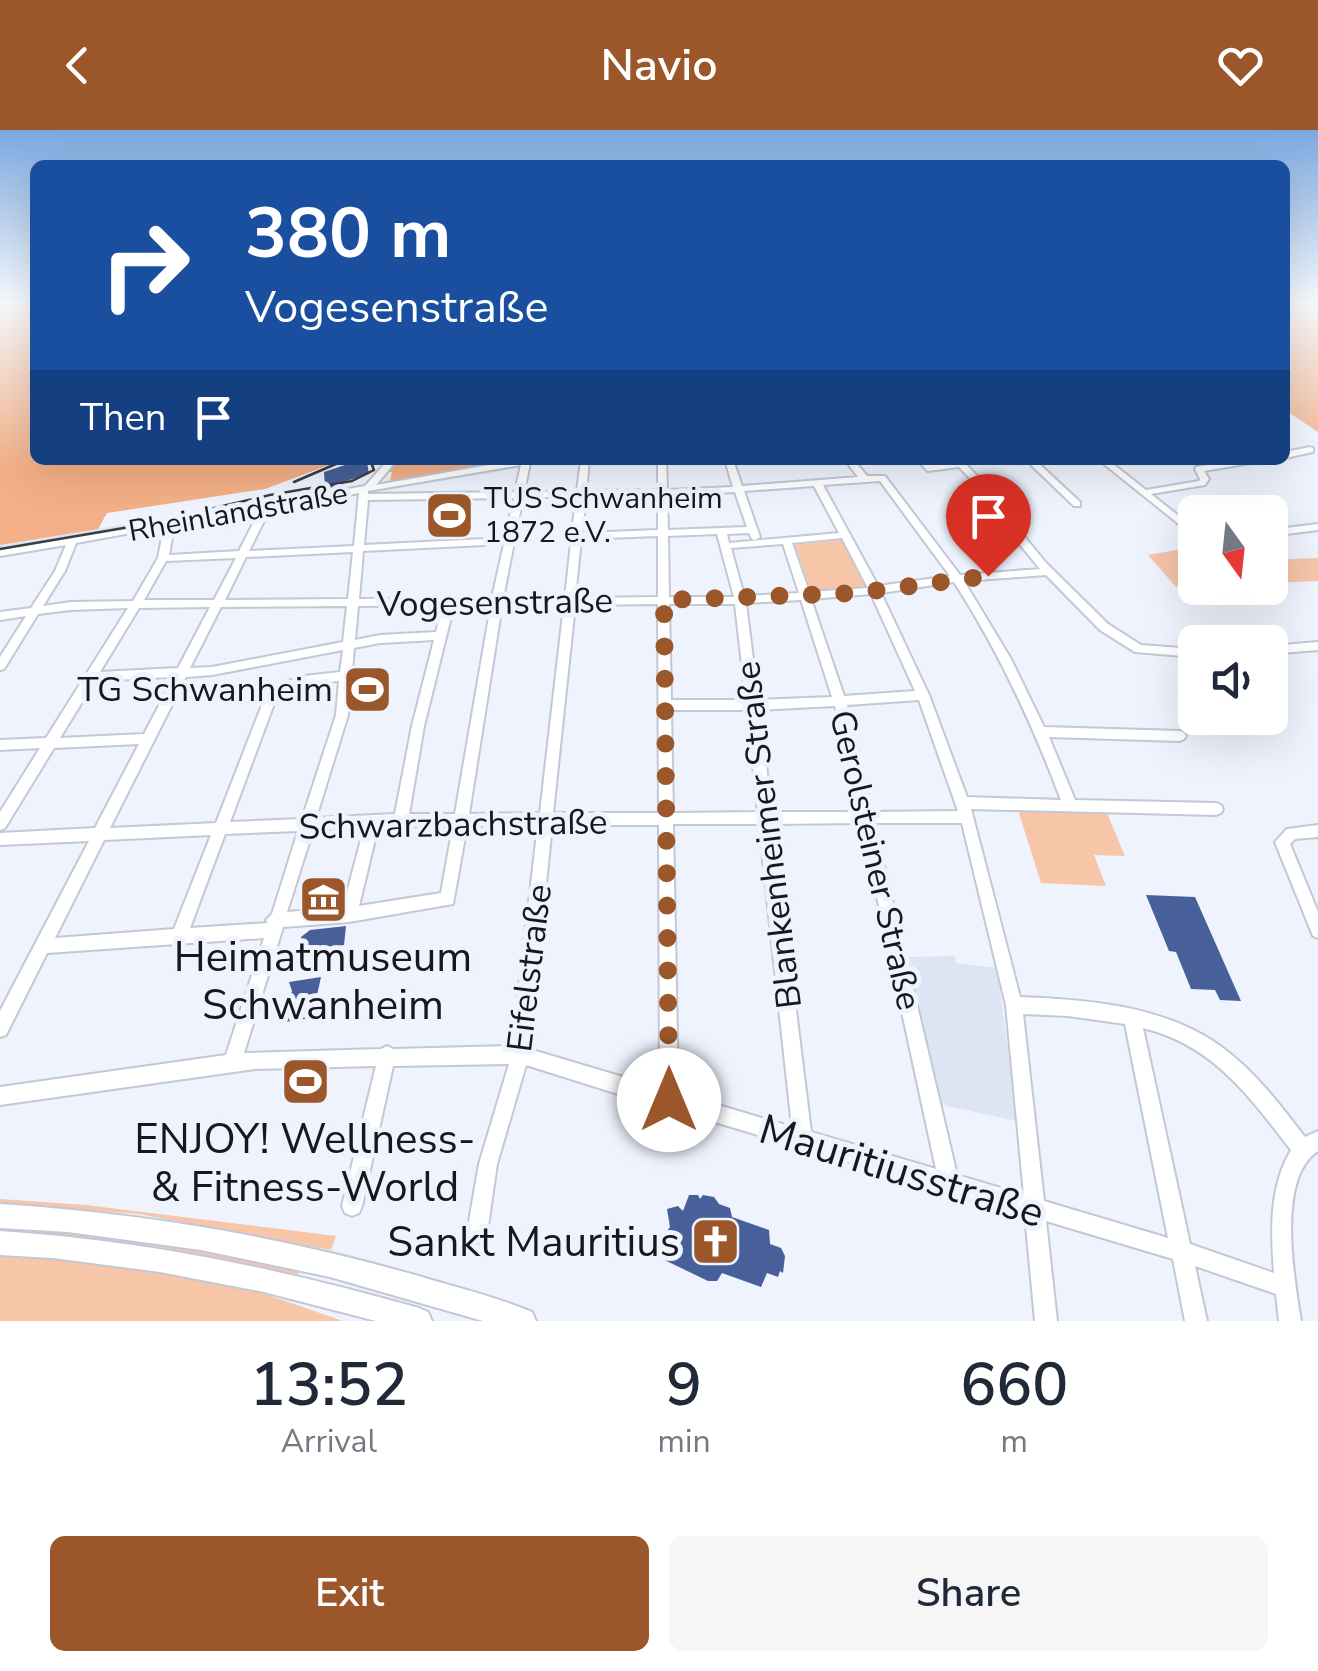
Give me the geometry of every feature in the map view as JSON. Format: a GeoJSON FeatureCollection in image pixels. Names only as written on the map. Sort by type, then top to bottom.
{"type":"FeatureCollection","features":[{"type":"Feature","properties":{"kind":"main road"},"geometry":{"type":"LineString","coordinates":[[0,1216],[148,1228],[241,1243],[334,1263],[523,1321]]}},
{"type":"Feature","properties":{"kind":"main road"},"geometry":{"type":"LineString","coordinates":[[0,1243],[134,1255],[224,1271],[420,1321]]}},
{"type":"Feature","properties":{"kind":"street"},"geometry":{"type":"LineString","coordinates":[[1290,455],[1310,450]]}},
{"type":"Feature","properties":{"kind":"street"},"geometry":{"type":"LineString","coordinates":[[232,1063],[342,715],[366,492],[390,465]]}},
{"type":"Feature","properties":{"kind":"street","name":"Rheinlandstraße"},"geometry":{"type":"LineString","coordinates":[[0,553],[510,465]]}},
{"type":"Feature","properties":{"kind":"street"},"geometry":{"type":"LineString","coordinates":[[44,946],[179,937],[448,898],[498,601],[519,494],[529,465]]}},
{"type":"Feature","properties":{"kind":"street","name":"Eifelstraße"},"geometry":{"type":"LineString","coordinates":[[477,1233],[488,1164],[520,1055],[585,465]]}},
{"type":"Feature","properties":{"kind":"street"},"geometry":{"type":"LineString","coordinates":[[662,465],[669,1100]]}},
{"type":"Feature","properties":{"kind":"street"},"geometry":{"type":"LineString","coordinates":[[731,465],[757,544]]}},
{"type":"Feature","properties":{"kind":"street"},"geometry":{"type":"LineString","coordinates":[[853,465],[865,480]]}},
{"type":"Feature","properties":{"kind":"street"},"geometry":{"type":"LineString","coordinates":[[962,465],[1009,514],[1018,536],[1049,572],[1119,639],[1158,653],[1178,653]]}},
{"type":"Feature","properties":{"kind":"street"},"geometry":{"type":"LineString","coordinates":[[1035,465],[1077,504]]}},
{"type":"Feature","properties":{"kind":"street"},"geometry":{"type":"LineString","coordinates":[[1109,465],[1178,520]]}},
{"type":"Feature","properties":{"kind":"street"},"geometry":{"type":"LineString","coordinates":[[1144,493],[1202,483],[1205,479],[1200,469],[1223,465]]}},
{"type":"Feature","properties":{"kind":"street"},"geometry":{"type":"LineString","coordinates":[[382,490],[663,493],[882,478],[957,578],[1041,732],[1070,805]]}},
{"type":"Feature","properties":{"kind":"street"},"geometry":{"type":"LineString","coordinates":[[818,484],[875,591],[923,694],[964,810],[1014,1005],[1038,1211],[1046,1321]]}},
{"type":"Feature","properties":{"kind":"street"},"geometry":{"type":"LineString","coordinates":[[0,1029],[266,508]]}},
{"type":"Feature","properties":{"kind":"street"},"geometry":{"type":"LineString","coordinates":[[0,824],[137,604],[163,558],[170,525]]}},
{"type":"Feature","properties":{"kind":"street"},"geometry":{"type":"LineString","coordinates":[[1288,531],[1318,527]]}},
{"type":"Feature","properties":{"kind":"street"},"geometry":{"type":"LineString","coordinates":[[724,540],[752,530]]}},
{"type":"Feature","properties":{"kind":"street"},"geometry":{"type":"LineString","coordinates":[[577,536],[664,536],[757,544],[845,536]]}},
{"type":"Feature","properties":{"kind":"street","name":"Blankenheimer Straße"},"geometry":{"type":"LineString","coordinates":[[724,540],[740,600],[803,1139]]}},
{"type":"Feature","properties":{"kind":"street"},"geometry":{"type":"LineString","coordinates":[[0,666],[60,571],[72,541]]}},
{"type":"Feature","properties":{"kind":"street"},"geometry":{"type":"LineString","coordinates":[[163,558],[510,541]]}},
{"type":"Feature","properties":{"kind":"street","name":"Gerolsteiner Straße"},"geometry":{"type":"LineString","coordinates":[[787,542],[840,702],[949,1183]]}},
{"type":"Feature","properties":{"kind":"street","name":"Vogesenstraße"},"geometry":{"type":"LineString","coordinates":[[0,616],[137,604],[740,600],[875,591],[957,578],[1049,572]]}},
{"type":"Feature","properties":{"kind":"street"},"geometry":{"type":"LineString","coordinates":[[400,820],[418,726],[450,601]]}},
{"type":"Feature","properties":{"kind":"street"},"geometry":{"type":"LineString","coordinates":[[92,676],[250,665],[392,637],[441,636]]}},
{"type":"Feature","properties":{"kind":"street"},"geometry":{"type":"LineString","coordinates":[[1288,648],[1318,646]]}},
{"type":"Feature","properties":{"kind":"street"},"geometry":{"type":"LineString","coordinates":[[179,937],[273,690],[304,680],[347,676]]}},
{"type":"Feature","properties":{"kind":"street"},"geometry":{"type":"LineString","coordinates":[[666,705],[840,702],[923,694]]}},
{"type":"Feature","properties":{"kind":"street"},"geometry":{"type":"LineString","coordinates":[[1041,732],[1180,736]]}},
{"type":"Feature","properties":{"kind":"street"},"geometry":{"type":"LineString","coordinates":[[0,744],[148,739]]}},
{"type":"Feature","properties":{"kind":"street","name":"Schwarzbachstraße"},"geometry":{"type":"LineString","coordinates":[[0,839],[219,832],[400,820],[867,818],[1070,805],[1216,809]]}},
{"type":"Feature","properties":{"kind":"street"},"geometry":{"type":"LineString","coordinates":[[348,914],[372,822]]}},
{"type":"Feature","properties":{"kind":"street"},"geometry":{"type":"LineString","coordinates":[[1318,831],[1292,833],[1282,842],[1318,932]]}},
{"type":"Feature","properties":{"kind":"street"},"geometry":{"type":"LineString","coordinates":[[1014,1005],[1132,1018],[1176,1032],[1223,1059],[1310,1144],[1294,1160],[1282,1224],[1284,1287],[1293,1321]]}},
{"type":"Feature","properties":{"kind":"street"},"geometry":{"type":"LineString","coordinates":[[1132,1018],[1196,1321]]}},
{"type":"Feature","properties":{"kind":"street"},"geometry":{"type":"LineString","coordinates":[[352,1206],[387,1055]]}},
{"type":"Feature","properties":{"kind":"street","name":"Mauritiusstraße"},"geometry":{"type":"LineString","coordinates":[[0,1096],[232,1063],[387,1055],[520,1055],[1284,1287]]}},
{"type":"Feature","properties":{"kind":"shaded area"},"geometry":{"type":"Polygon","coordinates":[[[0,358],[30,358],[30,465],[329,465],[265,489],[107,513],[98,529],[0,545],[0,358]]]}},
{"type":"Feature","properties":{"kind":"shaded area"},"geometry":{"type":"Polygon","coordinates":[[[1290,358],[1318,358],[1318,432],[1290,413],[1290,358]]]}},
{"type":"Feature","properties":{"kind":"shaded area"},"geometry":{"type":"Polygon","coordinates":[[[393,465],[487,465],[390,481],[392,472],[387,472],[393,465]]]}},
{"type":"Feature","properties":{"kind":"shaded area"},"geometry":{"type":"Polygon","coordinates":[[[309,487],[168,520],[0,550],[0,545],[152,520],[309,487]]]}},
{"type":"Feature","properties":{"kind":"shaded area"},"geometry":{"type":"Polygon","coordinates":[[[842,540],[866,587],[811,592],[795,545],[842,540]]]}},
{"type":"Feature","properties":{"kind":"shaded area"},"geometry":{"type":"Polygon","coordinates":[[[1178,550],[1178,587],[1176,587],[1148,555],[1178,550]]]}},
{"type":"Feature","properties":{"kind":"shaded area"},"geometry":{"type":"Polygon","coordinates":[[[1318,558],[1318,581],[1288,582],[1288,559],[1318,558]]]}},
{"type":"Feature","properties":{"kind":"shaded area"},"geometry":{"type":"Polygon","coordinates":[[[1018,810],[1106,811],[1125,856],[1094,855],[1106,886],[1041,883],[1018,810]]]}},
{"type":"Feature","properties":{"kind":"shaded area"},"geometry":{"type":"Polygon","coordinates":[[[955,956],[956,963],[997,968],[1017,1121],[942,1105],[907,957],[955,956]]]}},
{"type":"Feature","properties":{"kind":"shaded area"},"geometry":{"type":"Polygon","coordinates":[[[0,1199],[86,1205],[336,1236],[331,1250],[139,1214],[0,1203],[0,1199]]]}},
{"type":"Feature","properties":{"kind":"shaded area"},"geometry":{"type":"Polygon","coordinates":[[[0,1226],[137,1237],[300,1268],[298,1275],[153,1246],[0,1231],[0,1226]]]}},
{"type":"Feature","properties":{"kind":"shaded area"},"geometry":{"type":"Polygon","coordinates":[[[0,1252],[219,1278],[343,1321],[0,1321],[0,1252]]]}},
{"type":"Feature","properties":{"kind":"building"},"geometry":{"type":"Polygon","coordinates":[[[345,465],[368,465],[369,474],[325,489],[324,472],[345,465]]]}},
{"type":"Feature","properties":{"kind":"building","name":"TUS Schwanheim 1872 e.V."},"geometry":{"type":"Polygon","coordinates":[[[468,502],[463,520],[468,520],[465,532],[428,532],[437,503],[468,502]]]}},
{"type":"Feature","properties":{"kind":"building"},"geometry":{"type":"Polygon","coordinates":[[[1146,895],[1195,897],[1241,1001],[1220,1000],[1215,990],[1191,989],[1176,952],[1169,951],[1146,895]]]}},
{"type":"Feature","properties":{"kind":"building"},"geometry":{"type":"Polygon","coordinates":[[[346,926],[344,945],[304,956],[301,937],[310,930],[346,926]]]}},
{"type":"Feature","properties":{"kind":"building"},"geometry":{"type":"Polygon","coordinates":[[[321,977],[312,1018],[285,1022],[292,991],[289,982],[321,977]]]}},
{"type":"Feature","properties":{"kind":"building","name":"Sankt Mauritius"},"geometry":{"type":"Polygon","coordinates":[[[689,1195],[698,1195],[700,1199],[703,1195],[714,1197],[730,1208],[732,1217],[769,1230],[770,1244],[781,1248],[785,1256],[783,1273],[780,1271],[778,1277],[767,1273],[761,1287],[722,1273],[717,1281],[708,1281],[650,1253],[660,1250],[656,1246],[670,1227],[667,1209],[678,1206],[683,1211],[689,1195]]]}},
{"type":"Feature","properties":{"kind":"tram line"},"geometry":{"type":"LineString","coordinates":[[294,482],[333,465]]}},
{"type":"Feature","properties":{"kind":"tram line"},"geometry":{"type":"LineString","coordinates":[[0,549],[136,526],[270,495],[352,481],[374,470],[372,465]]}},
{"type":"Feature","properties":{"kind":"place","name":"TUS Schwanheim 1872 e.V."},"geometry":{"type":"Point","coordinates":[449,515]}},
{"type":"Feature","properties":{"kind":"place","name":"TG Schwanheim"},"geometry":{"type":"Point","coordinates":[368,689]}},
{"type":"Feature","properties":{"kind":"place","name":"Heimatmuseum Schwanheim"},"geometry":{"type":"Point","coordinates":[323,900]}},
{"type":"Feature","properties":{"kind":"place","name":"ENJOY! Wellness- & Fitness-World"},"geometry":{"type":"Point","coordinates":[305,1082]}},
{"type":"Feature","properties":{"kind":"place","name":"Sankt Mauritius"},"geometry":{"type":"Point","coordinates":[715,1241]}},
{"type":"Feature","properties":{"kind":"route"},"geometry":{"type":"LineString","coordinates":[[669,1100],[664,600],[857,593],[988,576]]}}]}
